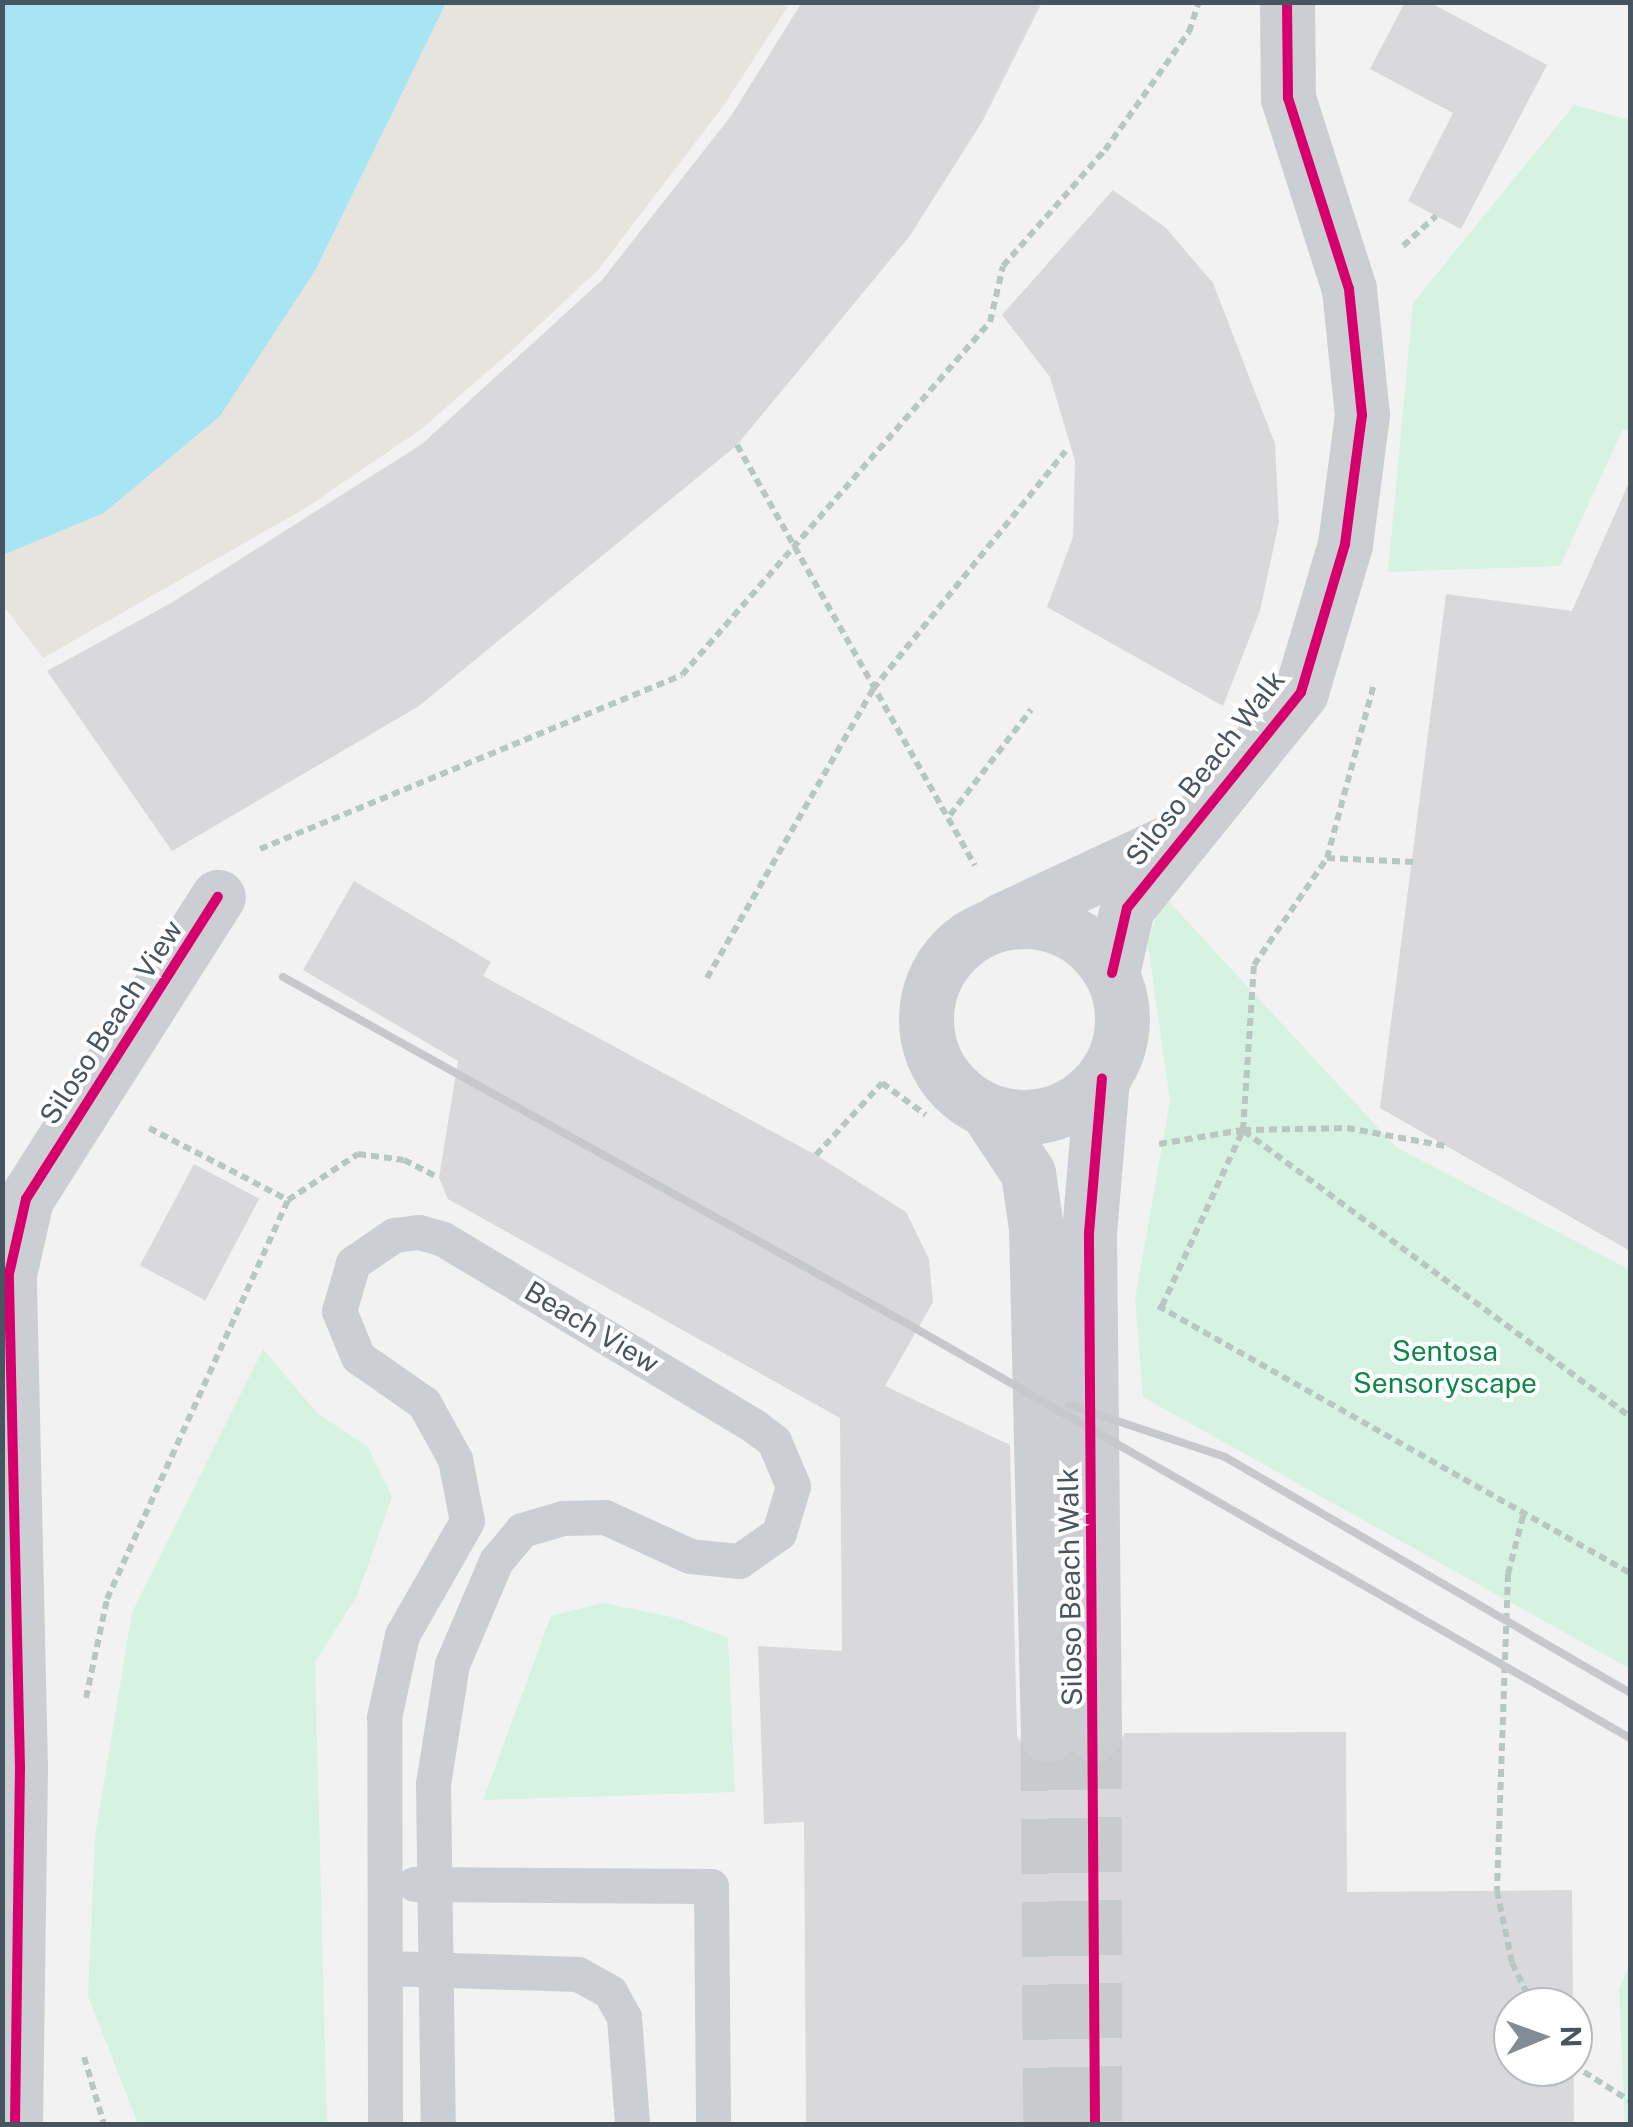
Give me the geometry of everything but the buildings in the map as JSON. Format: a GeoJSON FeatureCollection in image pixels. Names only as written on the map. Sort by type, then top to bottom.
{"type":"FeatureCollection","features":[{"type":"Feature","properties":{"kind":"street","name":"Siloso Beach Walk"},"geometry":{"type":"LineString","coordinates":[[1183,834],[990,926],[944,961],[926,1017],[942,1074],[987,1112],[1028,1173],[1036,1227],[1071,1734],[1089,1233],[1102,1079],[1122,1028],[1112,973],[1127,908],[1301,692],[1345,544],[1360,433],[1349,289],[1288,98],[1286,2]]}},
{"type":"Feature","properties":{"kind":"street","name":"Siloso Beach View"},"geometry":{"type":"LineString","coordinates":[[15,2124],[20,1768],[9,1274],[26,1198],[218,898]]}},
{"type":"Feature","properties":{"kind":"street"},"geometry":{"type":"LineString","coordinates":[[990,926],[1047,922],[1073,932],[1112,973]]}},
{"type":"Feature","properties":{"kind":"street","name":"Siloso Beach Walk"},"geometry":{"type":"LineString","coordinates":[[987,1112],[1025,1118],[1062,1111],[1102,1079]]}},
{"type":"Feature","properties":{"kind":"lane","name":"Beach View"},"geometry":{"type":"LineString","coordinates":[[385,2124],[388,1701],[402,1635],[466,1521],[455,1459],[424,1403],[358,1357],[339,1311],[353,1263],[394,1235],[419,1232],[443,1238],[754,1426],[774,1440],[793,1486],[779,1533],[739,1561],[690,1556],[605,1518],[563,1518],[522,1530],[496,1561],[452,1664],[433,1784],[438,2124]]}},
{"type":"Feature","properties":{"kind":"lane"},"geometry":{"type":"LineString","coordinates":[[388,1885],[712,1886],[713,2124]]}},
{"type":"Feature","properties":{"kind":"lane"},"geometry":{"type":"LineString","coordinates":[[386,1968],[578,1974],[610,1992],[624,2017],[632,2124]]}},
{"type":"Feature","properties":{"kind":"path"},"geometry":{"type":"LineString","coordinates":[[218,898],[264,844],[682,675],[796,552],[990,322],[1003,266],[1106,150],[1190,32],[1199,2]]}},
{"type":"Feature","properties":{"kind":"path"},"geometry":{"type":"LineString","coordinates":[[737,445],[974,864]]}},
{"type":"Feature","properties":{"kind":"path"},"geometry":{"type":"LineString","coordinates":[[707,978],[873,688],[1066,451]]}},
{"type":"Feature","properties":{"kind":"path"},"geometry":{"type":"LineString","coordinates":[[950,816],[1032,710]]}},
{"type":"Feature","properties":{"kind":"path"},"geometry":{"type":"LineString","coordinates":[[1326,858],[1412,862]]}},
{"type":"Feature","properties":{"kind":"path"},"geometry":{"type":"LineString","coordinates":[[816,1155],[882,1083]]}},
{"type":"Feature","properties":{"kind":"path"},"geometry":{"type":"LineString","coordinates":[[150,1126],[288,1200]]}},
{"type":"Feature","properties":{"kind":"path"},"geometry":{"type":"LineString","coordinates":[[1154,1144],[1243,1130],[1347,1128],[1445,1146]]}},
{"type":"Feature","properties":{"kind":"path"},"geometry":{"type":"LineString","coordinates":[[1243,1130],[1630,1418]]}},
{"type":"Feature","properties":{"kind":"path"},"geometry":{"type":"LineString","coordinates":[[1243,1130],[1162,1306],[1523,1516],[1630,1573]]}},
{"type":"Feature","properties":{"kind":"path"},"geometry":{"type":"LineString","coordinates":[[84,1709],[107,1599],[288,1200],[358,1154],[404,1160],[439,1178]]}},
{"type":"Feature","properties":{"kind":"path"},"geometry":{"type":"LineString","coordinates":[[1523,1516],[1508,1574],[1497,1891],[1512,1963],[1524,1987]]}},
{"type":"Feature","properties":{"kind":"path"},"geometry":{"type":"LineString","coordinates":[[82,2054],[104,2124]]}},
{"type":"Feature","properties":{"kind":"path"},"geometry":{"type":"LineString","coordinates":[[1593,2078],[1630,2101]]}},
{"type":"Feature","properties":{"kind":"green space"},"geometry":{"type":"Polygon","coordinates":[[[1574,105],[1630,120],[1630,433],[1623,429],[1560,566],[1388,572],[1413,303],[1574,105]]]}},
{"type":"Feature","properties":{"kind":"green space","name":"Sentosa Sensoryscape"},"geometry":{"type":"Polygon","coordinates":[[[1162,894],[1396,1147],[1630,1270],[1630,1669],[1143,1397],[1135,1299],[1170,1101],[1148,945],[1162,894]]]}},
{"type":"Feature","properties":{"kind":"green space"},"geometry":{"type":"Polygon","coordinates":[[[263,1349],[317,1413],[368,1447],[392,1497],[357,1596],[315,1662],[327,2124],[138,2124],[88,1996],[95,1837],[132,1613],[263,1349]]]}},
{"type":"Feature","properties":{"kind":"green space"},"geometry":{"type":"Polygon","coordinates":[[[604,1603],[676,1618],[728,1638],[735,1792],[483,1800],[551,1616],[604,1603]]]}},
{"type":"Feature","properties":{"kind":"green space"},"geometry":{"type":"Polygon","coordinates":[[[1630,1964],[1630,2124],[1625,2124],[1619,1989],[1630,1964]]]}},
{"type":"Feature","properties":{"kind":"sand"},"geometry":{"type":"Polygon","coordinates":[[[446,3],[790,3],[724,105],[598,270],[509,353],[420,430],[307,507],[43,658],[3,605],[3,555],[104,513],[316,269],[446,3]]]}},
{"type":"Feature","properties":{"kind":"water"},"geometry":{"type":"Polygon","coordinates":[[[3,2],[446,3],[316,269],[220,416],[104,513],[3,555],[3,2]]]}},
{"type":"Feature","properties":{"kind":"tunnel"},"geometry":{"type":"LineString","coordinates":[[1094,1734],[1095,2124]]}},
{"type":"Feature","properties":{"kind":"tunnel"},"geometry":{"type":"LineString","coordinates":[[1048,1735],[1051,2124]]}},
{"type":"Feature","properties":{"kind":"railway"},"geometry":{"type":"LineString","coordinates":[[283,977],[906,1323],[1630,1738]]}},
{"type":"Feature","properties":{"kind":"railway"},"geometry":{"type":"LineString","coordinates":[[1069,1405],[1225,1457],[1630,1693]]}},
{"type":"Feature","properties":{"kind":"cycle path"},"geometry":{"type":"LineString","coordinates":[[1112,973],[1127,908],[1301,692],[1345,544],[1362,415],[1349,289],[1288,98],[1287,2]]}},
{"type":"Feature","properties":{"kind":"cycle path"},"geometry":{"type":"LineString","coordinates":[[15,2124],[20,1768],[9,1274],[26,1199],[218,897]]}},
{"type":"Feature","properties":{"kind":"cycle path"},"geometry":{"type":"LineString","coordinates":[[1095,2124],[1089,1233],[1102,1079]]}}]}
